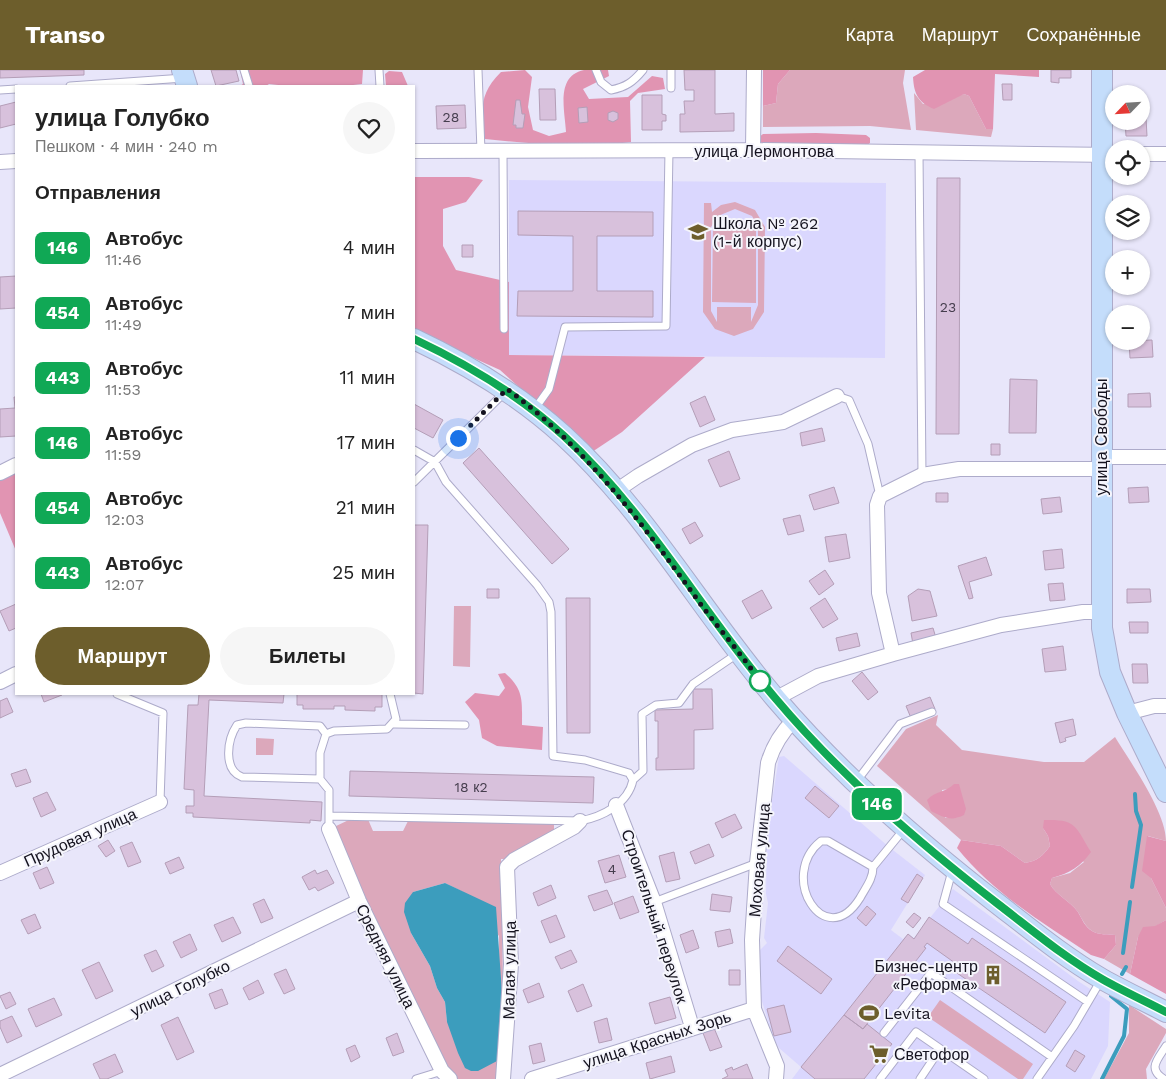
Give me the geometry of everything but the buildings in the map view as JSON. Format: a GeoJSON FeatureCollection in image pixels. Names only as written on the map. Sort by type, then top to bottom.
{"type":"FeatureCollection","features":[{"type":"Feature","properties":{"kind":"main road","name":"улица Свободы"},"geometry":{"type":"LineString","coordinates":[[1102,70],[1107,140]]}},
{"type":"Feature","properties":{"kind":"main road","name":"улица Свободы"},"geometry":{"type":"LineString","coordinates":[[1107,185],[1101,463],[1102,628],[1110,672],[1127,713],[1166,792]]}},
{"type":"Feature","properties":{"kind":"main road"},"geometry":{"type":"LineString","coordinates":[[415,340],[507,389],[566,437],[616,491],[737,653],[775,699],[855,784],[952,868],[1048,943],[1102,979],[1166,1012]]}},
{"type":"Feature","properties":{"kind":"street"},"geometry":{"type":"LineString","coordinates":[[753,150],[754,70]]}},
{"type":"Feature","properties":{"kind":"street","name":"улица Лермонтова"},"geometry":{"type":"LineString","coordinates":[[415,151],[753,150],[1105,155]]}},
{"type":"Feature","properties":{"kind":"street"},"geometry":{"type":"LineString","coordinates":[[1150,154],[1166,154]]}},
{"type":"Feature","properties":{"kind":"street"},"geometry":{"type":"LineString","coordinates":[[0,162],[15,161]]}},
{"type":"Feature","properties":{"kind":"street"},"geometry":{"type":"LineString","coordinates":[[616,491],[692,445],[732,430],[783,422],[837,396]]}},
{"type":"Feature","properties":{"kind":"street"},"geometry":{"type":"LineString","coordinates":[[893,654],[879,593],[876,505],[880,496],[922,475],[959,469],[1101,463],[1166,457]]}},
{"type":"Feature","properties":{"kind":"street"},"geometry":{"type":"LineString","coordinates":[[0,473],[15,466]]}},
{"type":"Feature","properties":{"kind":"street"},"geometry":{"type":"LineString","coordinates":[[775,699],[818,676],[1001,625],[1083,612],[1101,612]]}},
{"type":"Feature","properties":{"kind":"street"},"geometry":{"type":"LineString","coordinates":[[0,682],[15,674]]}},
{"type":"Feature","properties":{"kind":"street"},"geometry":{"type":"LineString","coordinates":[[1127,713],[1154,706],[1166,706]]}},
{"type":"Feature","properties":{"kind":"street","name":"Моховая улица"},"geometry":{"type":"LineString","coordinates":[[754,1009],[752,940],[757,863],[770,757],[782,731],[794,720]]}},
{"type":"Feature","properties":{"kind":"street","name":"Прудовая улица"},"geometry":{"type":"LineString","coordinates":[[0,873],[160,802]]}},
{"type":"Feature","properties":{"kind":"street","name":"Строительный переулок"},"geometry":{"type":"LineString","coordinates":[[616,805],[654,902],[692,1028]]}},
{"type":"Feature","properties":{"kind":"street","name":"Малая улица"},"geometry":{"type":"LineString","coordinates":[[503,1079],[511,964],[508,867],[510,862],[574,827],[580,821]]}},
{"type":"Feature","properties":{"kind":"street","name":"Средняя улица"},"geometry":{"type":"LineString","coordinates":[[329,822],[359,901],[446,1075]]}},
{"type":"Feature","properties":{"kind":"street","name":"улица Голубко"},"geometry":{"type":"LineString","coordinates":[[0,1075],[359,901]]}},
{"type":"Feature","properties":{"kind":"street"},"geometry":{"type":"LineString","coordinates":[[754,1009],[777,1066],[776,1079]]}},
{"type":"Feature","properties":{"kind":"street","name":"улица Красных Зорь"},"geometry":{"type":"LineString","coordinates":[[532,1079],[754,1009]]}},
{"type":"Feature","properties":{"kind":"lane"},"geometry":{"type":"LineString","coordinates":[[244,70],[249,85]]}},
{"type":"Feature","properties":{"kind":"lane"},"geometry":{"type":"LineString","coordinates":[[379,70],[380,85]]}},
{"type":"Feature","properties":{"kind":"lane"},"geometry":{"type":"LineString","coordinates":[[478,70],[481,151]]}},
{"type":"Feature","properties":{"kind":"lane"},"geometry":{"type":"LineString","coordinates":[[596,70],[601,82],[611,90],[624,88],[635,80],[643,70]]}},
{"type":"Feature","properties":{"kind":"lane"},"geometry":{"type":"LineString","coordinates":[[671,70],[671,88]]}},
{"type":"Feature","properties":{"kind":"lane"},"geometry":{"type":"LineString","coordinates":[[84,85],[184,78]]}},
{"type":"Feature","properties":{"kind":"lane"},"geometry":{"type":"LineString","coordinates":[[0,90],[15,89]]}},
{"type":"Feature","properties":{"kind":"lane"},"geometry":{"type":"LineString","coordinates":[[534,410],[549,389],[566,327],[666,326],[669,150]]}},
{"type":"Feature","properties":{"kind":"lane"},"geometry":{"type":"LineString","coordinates":[[503,151],[504,329]]}},
{"type":"Feature","properties":{"kind":"lane"},"geometry":{"type":"LineString","coordinates":[[919,152],[922,475]]}},
{"type":"Feature","properties":{"kind":"lane"},"geometry":{"type":"LineString","coordinates":[[415,481],[507,389]]}},
{"type":"Feature","properties":{"kind":"lane"},"geometry":{"type":"LineString","coordinates":[[837,396],[849,400],[868,444],[880,496]]}},
{"type":"Feature","properties":{"kind":"lane"},"geometry":{"type":"LineString","coordinates":[[415,451],[435,462],[446,482],[537,584],[549,602],[553,681],[553,756],[606,764],[629,773],[633,780]]}},
{"type":"Feature","properties":{"kind":"lane"},"geometry":{"type":"LineString","coordinates":[[326,734],[320,753],[320,779],[329,790],[329,822],[580,821],[595,818],[616,805],[631,790],[633,780],[644,771],[642,714],[656,705],[680,703],[693,684],[737,653]]}},
{"type":"Feature","properties":{"kind":"lane"},"geometry":{"type":"LineString","coordinates":[[119,695],[163,713],[160,802]]}},
{"type":"Feature","properties":{"kind":"lane"},"geometry":{"type":"LineString","coordinates":[[326,734],[334,731],[388,729],[394,724],[396,719],[390,695]]}},
{"type":"Feature","properties":{"kind":"lane"},"geometry":{"type":"LineString","coordinates":[[855,784],[900,724],[932,712]]}},
{"type":"Feature","properties":{"kind":"lane"},"geometry":{"type":"LineString","coordinates":[[320,779],[242,777],[234,774],[230,767],[230,738],[237,725],[246,723],[320,726],[326,734]]}},
{"type":"Feature","properties":{"kind":"lane"},"geometry":{"type":"LineString","coordinates":[[394,724],[465,725]]}},
{"type":"Feature","properties":{"kind":"lane"},"geometry":{"type":"LineString","coordinates":[[873,867],[828,841],[821,842],[810,853],[802,881],[804,892],[811,904],[822,914],[832,918],[844,916],[854,908],[873,876],[873,867],[905,828]]}},
{"type":"Feature","properties":{"kind":"lane"},"geometry":{"type":"LineString","coordinates":[[654,902],[757,863]]}},
{"type":"Feature","properties":{"kind":"lane"},"geometry":{"type":"LineString","coordinates":[[952,868],[942,904],[1088,1002]]}},
{"type":"Feature","properties":{"kind":"lane"},"geometry":{"type":"LineString","coordinates":[[884,1032],[931,974],[1052,1057]]}},
{"type":"Feature","properties":{"kind":"lane"},"geometry":{"type":"LineString","coordinates":[[1037,1079],[1102,979]]}},
{"type":"Feature","properties":{"kind":"lane"},"geometry":{"type":"LineString","coordinates":[[880,1079],[916,1032],[984,1079]]}},
{"type":"Feature","properties":{"kind":"lane"},"geometry":{"type":"LineString","coordinates":[[1164,1079],[1157,1074],[1155,1069],[1156,1062],[1166,1046]]}},
{"type":"Feature","properties":{"kind":"lane"},"geometry":{"type":"LineString","coordinates":[[920,1079],[940,1049]]}},
{"type":"Feature","properties":{"kind":"lane"},"geometry":{"type":"LineString","coordinates":[[416,1079],[446,1075]]}},
{"type":"Feature","properties":{"kind":"shaded area"},"geometry":{"type":"Polygon","coordinates":[[[240,70],[363,70],[362,84],[242,85],[243,84],[240,70]]]}},
{"type":"Feature","properties":{"kind":"shaded area"},"geometry":{"type":"Polygon","coordinates":[[[525,70],[532,77],[528,107],[533,130],[549,136],[566,132],[565,87],[569,79],[584,70],[608,70],[609,76],[583,89],[589,99],[628,97],[652,76],[663,78],[665,89],[638,93],[630,101],[631,142],[577,145],[485,139],[483,102],[489,88],[501,72],[525,70]]]}},
{"type":"Feature","properties":{"kind":"shaded area"},"geometry":{"type":"Polygon","coordinates":[[[763,70],[790,70],[778,84],[776,103],[763,106],[763,70]]]}},
{"type":"Feature","properties":{"kind":"shaded area"},"geometry":{"type":"Polygon","coordinates":[[[790,70],[905,70],[903,83],[911,130],[870,126],[763,127],[763,106],[776,103],[778,84],[790,70]]]}},
{"type":"Feature","properties":{"kind":"shaded area"},"geometry":{"type":"Polygon","coordinates":[[[925,70],[1039,70],[1039,77],[995,74],[993,129],[986,129],[969,96],[964,94],[934,109],[924,103],[916,93],[913,77],[925,70]]]}},
{"type":"Feature","properties":{"kind":"shaded area"},"geometry":{"type":"Polygon","coordinates":[[[389,71],[402,72],[408,85],[386,85],[385,74],[389,71]]]}},
{"type":"Feature","properties":{"kind":"shaded area"},"geometry":{"type":"Polygon","coordinates":[[[914,93],[923,104],[964,94],[969,96],[986,129],[993,129],[991,137],[916,130],[914,93]]]}},
{"type":"Feature","properties":{"kind":"shaded area"},"geometry":{"type":"Polygon","coordinates":[[[816,133],[866,135],[870,138],[870,143],[866,146],[762,144],[759,137],[763,134],[816,133]]]}},
{"type":"Feature","properties":{"kind":"shaded area"},"geometry":{"type":"Polygon","coordinates":[[[415,177],[469,177],[483,180],[466,202],[443,209],[443,246],[456,270],[509,282],[509,355],[705,357],[622,432],[592,452],[500,370],[415,331],[415,177]]]}},
{"type":"Feature","properties":{"kind":"shaded area","name":"Школа № 262 (1-й корпус)"},"geometry":{"type":"Polygon","coordinates":[[[509,180],[886,183],[885,358],[509,355],[509,180]]]}},
{"type":"Feature","properties":{"kind":"shaded area"},"geometry":{"type":"Polygon","coordinates":[[[735,202],[755,210],[765,227],[764,312],[753,329],[734,336],[715,329],[703,312],[704,203],[711,203],[712,212],[721,205],[735,202]],[[735,209],[718,216],[711,227],[711,311],[717,322],[717,307],[751,307],[751,322],[758,305],[758,227],[752,216],[735,209]]]}},
{"type":"Feature","properties":{"kind":"shaded area"},"geometry":{"type":"Polygon","coordinates":[[[713,225],[756,225],[756,303],[712,302],[713,225]]]}},
{"type":"Feature","properties":{"kind":"shaded area"},"geometry":{"type":"Polygon","coordinates":[[[15,472],[15,549],[0,513],[0,480],[15,472]]]}},
{"type":"Feature","properties":{"kind":"shaded area"},"geometry":{"type":"Polygon","coordinates":[[[454,606],[471,606],[470,667],[453,666],[454,606]]]}},
{"type":"Feature","properties":{"kind":"shaded area"},"geometry":{"type":"Polygon","coordinates":[[[505,673],[516,685],[521,696],[522,725],[543,727],[542,750],[497,746],[482,738],[479,720],[465,702],[475,693],[499,696],[505,688],[498,674],[505,673]]]}},
{"type":"Feature","properties":{"kind":"shaded area"},"geometry":{"type":"Polygon","coordinates":[[[938,715],[936,725],[962,750],[1044,762],[1084,762],[1115,737],[1154,802],[1164,829],[1166,841],[1148,836],[1151,878],[1166,908],[1166,920],[1138,937],[1130,974],[1104,959],[1116,945],[1115,935],[1100,934],[1092,931],[1075,908],[1050,884],[1052,878],[1070,873],[1084,862],[1043,828],[1048,836],[1050,846],[1045,853],[1033,861],[1025,863],[1001,846],[961,840],[877,766],[906,729],[938,715]],[[950,789],[942,790],[945,818],[959,817],[950,789]]]}},
{"type":"Feature","properties":{"kind":"shaded area"},"geometry":{"type":"Polygon","coordinates":[[[256,738],[274,739],[273,755],[256,755],[256,738]]]}},
{"type":"Feature","properties":{"kind":"shaded area"},"geometry":{"type":"Polygon","coordinates":[[[784,756],[889,847],[925,875],[891,930],[903,939],[908,934],[914,938],[953,889],[1078,981],[1110,1002],[1108,1046],[1091,1079],[792,1079],[801,1067],[779,1048],[773,1037],[761,998],[758,967],[760,950],[767,943],[764,938],[768,903],[766,894],[767,833],[779,757],[784,756]]]}},
{"type":"Feature","properties":{"kind":"shaded area"},"geometry":{"type":"Polygon","coordinates":[[[954,784],[959,784],[966,809],[964,815],[951,818],[943,817],[931,811],[927,800],[954,784]]]}},
{"type":"Feature","properties":{"kind":"shaded area"},"geometry":{"type":"Polygon","coordinates":[[[355,817],[367,817],[373,831],[403,831],[409,819],[554,820],[554,833],[506,859],[501,859],[504,1045],[496,1079],[458,1079],[449,1069],[360,893],[334,827],[355,817]],[[445,883],[413,892],[411,933],[430,966],[437,988],[445,1002],[447,1022],[499,959],[499,936],[463,892],[445,883]]]}},
{"type":"Feature","properties":{"kind":"shaded area"},"geometry":{"type":"Polygon","coordinates":[[[1044,820],[1063,821],[1074,826],[1091,852],[1074,869],[1052,878],[1050,884],[1075,908],[1090,929],[1097,933],[1115,935],[1116,945],[1104,959],[1091,955],[1020,907],[987,879],[957,848],[961,840],[1001,846],[1025,863],[1033,861],[1050,846],[1048,836],[1043,828],[1044,820]]]}},
{"type":"Feature","properties":{"kind":"shaded area"},"geometry":{"type":"Polygon","coordinates":[[[1147,836],[1166,841],[1166,908],[1151,878],[1142,871],[1147,836]]]}},
{"type":"Feature","properties":{"kind":"shaded area"},"geometry":{"type":"Polygon","coordinates":[[[445,883],[496,907],[502,993],[502,1052],[497,1061],[478,1071],[471,1071],[465,1068],[458,1053],[447,1022],[445,1002],[437,988],[430,966],[411,933],[404,912],[405,903],[413,892],[445,883]]]}},
{"type":"Feature","properties":{"kind":"shaded area"},"geometry":{"type":"Polygon","coordinates":[[[1166,920],[1166,994],[1130,974],[1138,937],[1143,927],[1155,926],[1166,920]]]}},
{"type":"Feature","properties":{"kind":"shaded area"},"geometry":{"type":"Polygon","coordinates":[[[940,1000],[1033,1064],[1023,1079],[1018,1079],[928,1017],[940,1000]]]}},
{"type":"Feature","properties":{"kind":"shaded area"},"geometry":{"type":"Polygon","coordinates":[[[1129,1005],[1166,1029],[1166,1033],[1146,1069],[1147,1079],[1104,1079],[1129,1033],[1129,1005]]]}},
{"type":"Feature","properties":{"kind":"waterway"},"geometry":{"type":"LineString","coordinates":[[1132,887],[1141,825],[1136,811],[1135,794]]}},
{"type":"Feature","properties":{"kind":"waterway"},"geometry":{"type":"LineString","coordinates":[[1123,953],[1130,902]]}},
{"type":"Feature","properties":{"kind":"waterway"},"geometry":{"type":"LineString","coordinates":[[1122,974],[1126,967]]}},
{"type":"Feature","properties":{"kind":"waterway"},"geometry":{"type":"LineString","coordinates":[[1102,1079],[1124,1036],[1127,1009],[1111,996]]}},
{"type":"Feature","properties":{"kind":"bus line","name":"146"},"geometry":{"type":"LineString","coordinates":[[415,340],[507,389],[566,437],[626,503],[748,667],[794,720],[855,784],[952,868],[1048,943],[1102,979],[1166,1012]]}},
{"type":"Feature","properties":{"kind":"place","name":"Школа № 262 (1-й корпус)"},"geometry":{"type":"Point","coordinates":[698,232]}},
{"type":"Feature","properties":{"kind":"place","name":"Бизнес-центр «Реформа»"},"geometry":{"type":"Point","coordinates":[993,975]}},
{"type":"Feature","properties":{"kind":"place","name":"Levita"},"geometry":{"type":"Point","coordinates":[869,1013]}},
{"type":"Feature","properties":{"kind":"place","name":"Светофор"},"geometry":{"type":"Point","coordinates":[879,1054]}},
{"type":"Feature","properties":{"kind":"route"},"geometry":{"type":"LineString","coordinates":[[458,438],[507,389],[534,410],[566,437],[616,491],[760,681]]}}]}
